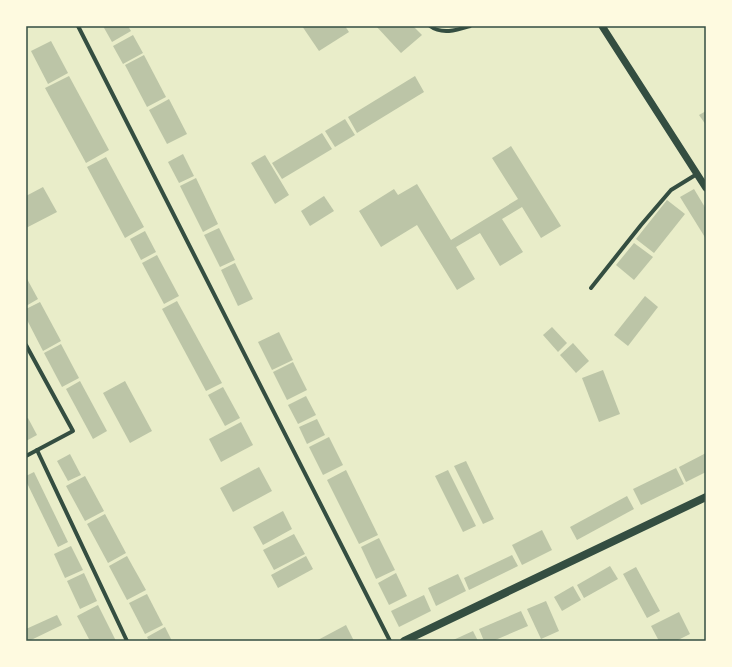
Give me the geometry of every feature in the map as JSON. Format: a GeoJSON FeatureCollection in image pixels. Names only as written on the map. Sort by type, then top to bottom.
{"type":"FeatureCollection","features":[{"type":"Feature","properties":{"kind":"main road"},"geometry":{"type":"LineString","coordinates":[[404,641],[706,497]]}},
{"type":"Feature","properties":{"kind":"street"},"geometry":{"type":"LineString","coordinates":[[78,26],[390,641]]}},
{"type":"Feature","properties":{"kind":"street"},"geometry":{"type":"LineString","coordinates":[[430,26],[434,29],[452,32],[470,26]]}},
{"type":"Feature","properties":{"kind":"street"},"geometry":{"type":"LineString","coordinates":[[602,26],[706,188]]}},
{"type":"Feature","properties":{"kind":"street"},"geometry":{"type":"LineString","coordinates":[[591,288],[671,190],[697,174]]}},
{"type":"Feature","properties":{"kind":"street"},"geometry":{"type":"LineString","coordinates":[[26,345],[73,432],[26,456]]}},
{"type":"Feature","properties":{"kind":"street"},"geometry":{"type":"LineString","coordinates":[[37,450],[127,641]]}},
{"type":"Feature","properties":{"kind":"building"},"geometry":{"type":"Polygon","coordinates":[[[103,26],[128,26],[131,31],[112,42],[103,26]]]}},
{"type":"Feature","properties":{"kind":"building"},"geometry":{"type":"Polygon","coordinates":[[[302,26],[345,26],[349,32],[319,51],[302,26]]]}},
{"type":"Feature","properties":{"kind":"building"},"geometry":{"type":"Polygon","coordinates":[[[376,26],[413,26],[422,35],[401,53],[376,26]]]}},
{"type":"Feature","properties":{"kind":"building"},"geometry":{"type":"Polygon","coordinates":[[[133,35],[143,53],[123,64],[113,46],[133,35]]]}},
{"type":"Feature","properties":{"kind":"building"},"geometry":{"type":"Polygon","coordinates":[[[51,41],[68,73],[48,84],[31,51],[51,41]]]}},
{"type":"Feature","properties":{"kind":"building"},"geometry":{"type":"Polygon","coordinates":[[[144,55],[166,97],[147,107],[125,65],[144,55]]]}},
{"type":"Feature","properties":{"kind":"building"},"geometry":{"type":"Polygon","coordinates":[[[69,76],[109,150],[86,163],[45,88],[69,76]]]}},
{"type":"Feature","properties":{"kind":"building"},"geometry":{"type":"Polygon","coordinates":[[[415,76],[424,92],[357,133],[348,117],[415,76]]]}},
{"type":"Feature","properties":{"kind":"building"},"geometry":{"type":"Polygon","coordinates":[[[169,99],[187,134],[167,144],[149,110],[169,99]]]}},
{"type":"Feature","properties":{"kind":"building"},"geometry":{"type":"Polygon","coordinates":[[[706,111],[706,125],[699,115],[706,111]]]}},
{"type":"Feature","properties":{"kind":"building"},"geometry":{"type":"Polygon","coordinates":[[[345,119],[355,135],[335,147],[325,131],[345,119]]]}},
{"type":"Feature","properties":{"kind":"building"},"geometry":{"type":"Polygon","coordinates":[[[322,133],[332,149],[282,179],[272,163],[322,133]]]}},
{"type":"Feature","properties":{"kind":"building"},"geometry":{"type":"Polygon","coordinates":[[[511,146],[561,226],[541,238],[522,207],[502,219],[523,252],[500,266],[480,233],[456,247],[475,279],[457,290],[417,225],[381,247],[359,211],[394,189],[398,195],[417,184],[451,240],[518,199],[492,158],[511,146]]]}},
{"type":"Feature","properties":{"kind":"building"},"geometry":{"type":"Polygon","coordinates":[[[183,154],[194,176],[179,183],[168,162],[183,154]]]}},
{"type":"Feature","properties":{"kind":"building"},"geometry":{"type":"Polygon","coordinates":[[[265,155],[289,195],[275,204],[251,163],[265,155]]]}},
{"type":"Feature","properties":{"kind":"building"},"geometry":{"type":"Polygon","coordinates":[[[106,157],[144,227],[125,238],[87,167],[106,157]]]}},
{"type":"Feature","properties":{"kind":"building"},"geometry":{"type":"Polygon","coordinates":[[[196,178],[218,224],[203,232],[180,186],[196,178]]]}},
{"type":"Feature","properties":{"kind":"building"},"geometry":{"type":"Polygon","coordinates":[[[43,187],[57,212],[26,228],[26,196],[43,187]]]}},
{"type":"Feature","properties":{"kind":"building"},"geometry":{"type":"Polygon","coordinates":[[[694,189],[706,209],[706,239],[680,197],[694,189]]]}},
{"type":"Feature","properties":{"kind":"building"},"geometry":{"type":"Polygon","coordinates":[[[324,196],[334,211],[310,226],[301,211],[324,196]]]}},
{"type":"Feature","properties":{"kind":"building"},"geometry":{"type":"Polygon","coordinates":[[[667,200],[685,214],[654,253],[636,239],[667,200]]]}},
{"type":"Feature","properties":{"kind":"building"},"geometry":{"type":"Polygon","coordinates":[[[219,228],[235,260],[220,267],[204,235],[219,228]]]}},
{"type":"Feature","properties":{"kind":"building"},"geometry":{"type":"Polygon","coordinates":[[[145,231],[156,252],[141,260],[130,239],[145,231]]]}},
{"type":"Feature","properties":{"kind":"building"},"geometry":{"type":"Polygon","coordinates":[[[634,243],[653,257],[634,280],[616,265],[634,243]]]}},
{"type":"Feature","properties":{"kind":"building"},"geometry":{"type":"Polygon","coordinates":[[[157,255],[179,296],[164,304],[142,263],[157,255]]]}},
{"type":"Feature","properties":{"kind":"building"},"geometry":{"type":"Polygon","coordinates":[[[235,263],[253,299],[238,306],[221,270],[235,263]]]}},
{"type":"Feature","properties":{"kind":"building"},"geometry":{"type":"Polygon","coordinates":[[[26,277],[38,299],[26,306],[26,277]]]}},
{"type":"Feature","properties":{"kind":"building"},"geometry":{"type":"Polygon","coordinates":[[[645,296],[658,307],[628,346],[614,335],[645,296]]]}},
{"type":"Feature","properties":{"kind":"building"},"geometry":{"type":"Polygon","coordinates":[[[177,301],[222,383],[206,391],[162,309],[177,301]]]}},
{"type":"Feature","properties":{"kind":"building"},"geometry":{"type":"Polygon","coordinates":[[[40,302],[61,341],[43,351],[26,318],[26,309],[40,302]]]}},
{"type":"Feature","properties":{"kind":"building"},"geometry":{"type":"Polygon","coordinates":[[[552,327],[567,343],[558,352],[543,335],[552,327]]]}},
{"type":"Feature","properties":{"kind":"building"},"geometry":{"type":"Polygon","coordinates":[[[279,332],[293,360],[272,370],[258,342],[279,332]]]}},
{"type":"Feature","properties":{"kind":"building"},"geometry":{"type":"Polygon","coordinates":[[[573,343],[589,361],[576,373],[560,355],[573,343]]]}},
{"type":"Feature","properties":{"kind":"building"},"geometry":{"type":"Polygon","coordinates":[[[61,344],[79,378],[62,387],[44,353],[61,344]]]}},
{"type":"Feature","properties":{"kind":"building"},"geometry":{"type":"Polygon","coordinates":[[[293,362],[307,390],[287,400],[273,372],[293,362]]]}},
{"type":"Feature","properties":{"kind":"building"},"geometry":{"type":"Polygon","coordinates":[[[603,370],[620,414],[599,422],[582,378],[603,370]]]}},
{"type":"Feature","properties":{"kind":"building"},"geometry":{"type":"Polygon","coordinates":[[[80,381],[107,431],[93,439],[66,389],[80,381]]]}},
{"type":"Feature","properties":{"kind":"building"},"geometry":{"type":"Polygon","coordinates":[[[125,381],[152,431],[130,443],[103,393],[125,381]]]}},
{"type":"Feature","properties":{"kind":"building"},"geometry":{"type":"Polygon","coordinates":[[[223,387],[240,418],[225,426],[208,395],[223,387]]]}},
{"type":"Feature","properties":{"kind":"building"},"geometry":{"type":"Polygon","coordinates":[[[306,396],[316,415],[298,424],[288,405],[306,396]]]}},
{"type":"Feature","properties":{"kind":"building"},"geometry":{"type":"Polygon","coordinates":[[[28,418],[37,435],[26,441],[26,419],[28,418]]]}},
{"type":"Feature","properties":{"kind":"building"},"geometry":{"type":"Polygon","coordinates":[[[317,419],[325,435],[307,444],[299,427],[317,419]]]}},
{"type":"Feature","properties":{"kind":"building"},"geometry":{"type":"Polygon","coordinates":[[[241,422],[253,445],[221,462],[209,439],[241,422]]]}},
{"type":"Feature","properties":{"kind":"building"},"geometry":{"type":"Polygon","coordinates":[[[329,437],[343,465],[323,475],[309,447],[329,437]]]}},
{"type":"Feature","properties":{"kind":"building"},"geometry":{"type":"Polygon","coordinates":[[[706,453],[706,472],[686,482],[679,467],[706,453]]]}},
{"type":"Feature","properties":{"kind":"building"},"geometry":{"type":"Polygon","coordinates":[[[70,454],[81,475],[68,481],[57,461],[70,454]]]}},
{"type":"Feature","properties":{"kind":"building"},"geometry":{"type":"Polygon","coordinates":[[[466,461],[494,519],[483,524],[454,466],[466,461]]]}},
{"type":"Feature","properties":{"kind":"building"},"geometry":{"type":"Polygon","coordinates":[[[259,467],[272,491],[233,512],[220,488],[259,467]]]}},
{"type":"Feature","properties":{"kind":"building"},"geometry":{"type":"Polygon","coordinates":[[[676,468],[684,484],[641,505],[633,489],[676,468]]]}},
{"type":"Feature","properties":{"kind":"building"},"geometry":{"type":"Polygon","coordinates":[[[346,470],[378,535],[359,544],[327,480],[346,470]]]}},
{"type":"Feature","properties":{"kind":"building"},"geometry":{"type":"Polygon","coordinates":[[[448,470],[476,526],[463,532],[435,476],[448,470]]]}},
{"type":"Feature","properties":{"kind":"building"},"geometry":{"type":"Polygon","coordinates":[[[34,472],[68,542],[58,547],[26,481],[26,476],[34,472]]]}},
{"type":"Feature","properties":{"kind":"building"},"geometry":{"type":"Polygon","coordinates":[[[85,476],[104,511],[85,521],[66,486],[85,476]]]}},
{"type":"Feature","properties":{"kind":"building"},"geometry":{"type":"Polygon","coordinates":[[[627,496],[634,509],[577,540],[570,527],[627,496]]]}},
{"type":"Feature","properties":{"kind":"building"},"geometry":{"type":"Polygon","coordinates":[[[283,511],[292,529],[263,545],[253,527],[283,511]]]}},
{"type":"Feature","properties":{"kind":"building"},"geometry":{"type":"Polygon","coordinates":[[[105,514],[126,553],[108,563],[87,524],[105,514]]]}},
{"type":"Feature","properties":{"kind":"building"},"geometry":{"type":"Polygon","coordinates":[[[542,530],[552,550],[522,565],[512,545],[542,530]]]}},
{"type":"Feature","properties":{"kind":"building"},"geometry":{"type":"Polygon","coordinates":[[[294,534],[305,554],[274,570],[263,550],[294,534]]]}},
{"type":"Feature","properties":{"kind":"building"},"geometry":{"type":"Polygon","coordinates":[[[379,538],[395,570],[376,579],[361,547],[379,538]]]}},
{"type":"Feature","properties":{"kind":"building"},"geometry":{"type":"Polygon","coordinates":[[[71,546],[83,570],[65,578],[54,554],[71,546]]]}},
{"type":"Feature","properties":{"kind":"building"},"geometry":{"type":"Polygon","coordinates":[[[512,555],[518,566],[469,590],[464,578],[512,555]]]}},
{"type":"Feature","properties":{"kind":"building"},"geometry":{"type":"Polygon","coordinates":[[[127,556],[146,590],[127,600],[109,566],[127,556]]]}},
{"type":"Feature","properties":{"kind":"building"},"geometry":{"type":"Polygon","coordinates":[[[306,556],[313,569],[278,588],[271,575],[306,556]]]}},
{"type":"Feature","properties":{"kind":"building"},"geometry":{"type":"Polygon","coordinates":[[[610,566],[618,579],[584,598],[577,585],[610,566]]]}},
{"type":"Feature","properties":{"kind":"building"},"geometry":{"type":"Polygon","coordinates":[[[636,567],[660,611],[647,618],[623,574],[636,567]]]}},
{"type":"Feature","properties":{"kind":"building"},"geometry":{"type":"Polygon","coordinates":[[[84,573],[97,601],[80,609],[67,581],[84,573]]]}},
{"type":"Feature","properties":{"kind":"building"},"geometry":{"type":"Polygon","coordinates":[[[396,573],[407,596],[389,605],[378,583],[396,573]]]}},
{"type":"Feature","properties":{"kind":"building"},"geometry":{"type":"Polygon","coordinates":[[[458,574],[466,591],[436,606],[428,588],[458,574]]]}},
{"type":"Feature","properties":{"kind":"building"},"geometry":{"type":"Polygon","coordinates":[[[573,586],[581,600],[562,611],[554,597],[573,586]]]}},
{"type":"Feature","properties":{"kind":"building"},"geometry":{"type":"Polygon","coordinates":[[[147,594],[163,625],[145,634],[129,603],[147,594]]]}},
{"type":"Feature","properties":{"kind":"building"},"geometry":{"type":"Polygon","coordinates":[[[424,595],[431,611],[399,627],[391,611],[424,595]]]}},
{"type":"Feature","properties":{"kind":"building"},"geometry":{"type":"Polygon","coordinates":[[[546,601],[559,631],[541,639],[527,609],[546,601]]]}},
{"type":"Feature","properties":{"kind":"building"},"geometry":{"type":"Polygon","coordinates":[[[98,605],[116,641],[90,641],[77,616],[98,605]]]}},
{"type":"Feature","properties":{"kind":"building"},"geometry":{"type":"Polygon","coordinates":[[[521,611],[528,626],[493,641],[484,641],[479,629],[521,611]]]}},
{"type":"Feature","properties":{"kind":"building"},"geometry":{"type":"Polygon","coordinates":[[[679,612],[690,634],[676,641],[659,641],[651,626],[679,612]]]}},
{"type":"Feature","properties":{"kind":"building"},"geometry":{"type":"Polygon","coordinates":[[[57,615],[62,625],[29,641],[26,641],[26,629],[57,615]]]}},
{"type":"Feature","properties":{"kind":"building"},"geometry":{"type":"Polygon","coordinates":[[[346,625],[354,641],[316,641],[346,625]]]}},
{"type":"Feature","properties":{"kind":"building"},"geometry":{"type":"Polygon","coordinates":[[[165,627],[172,641],[149,641],[147,637],[165,627]]]}},
{"type":"Feature","properties":{"kind":"building"},"geometry":{"type":"Polygon","coordinates":[[[473,631],[478,641],[451,641],[473,631]]]}}]}
